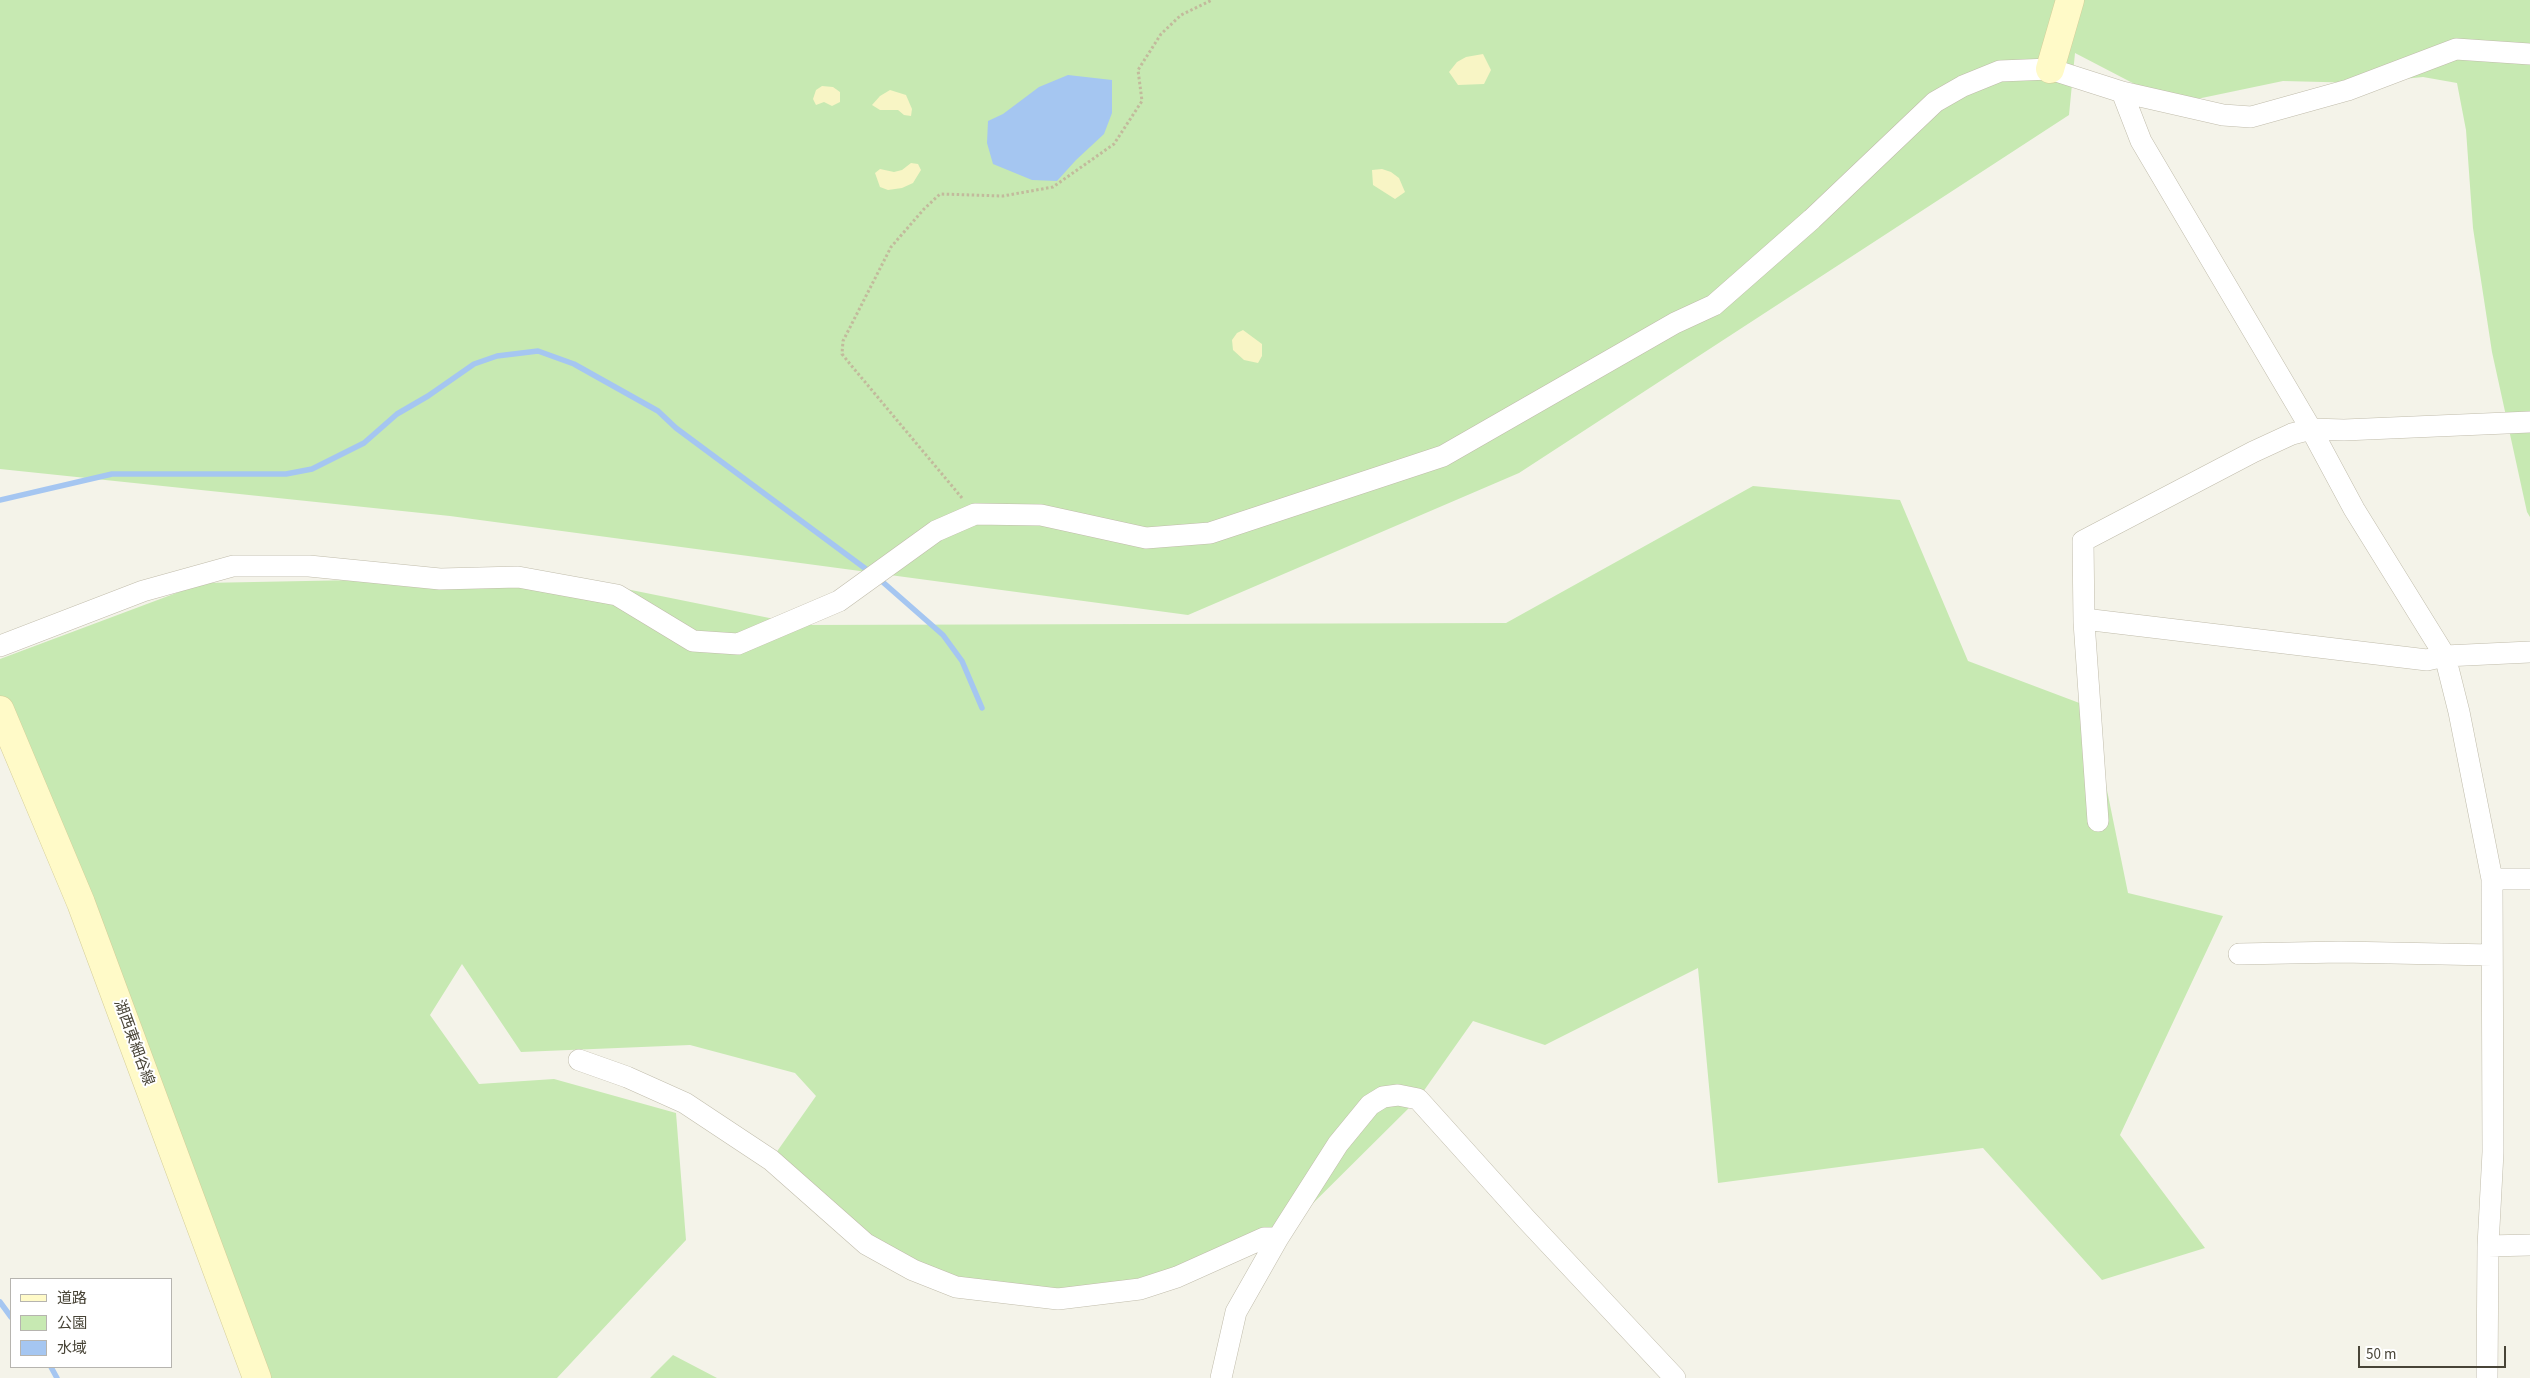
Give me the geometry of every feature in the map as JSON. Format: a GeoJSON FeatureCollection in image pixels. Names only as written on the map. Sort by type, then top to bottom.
{"type":"FeatureCollection","features":[{"type":"Feature","properties":{"kind":"main road"},"geometry":{"type":"LineString","coordinates":[[2050,68],[2070,0]]}},
{"type":"Feature","properties":{"kind":"main road","name":"湖西東細谷線"},"geometry":{"type":"LineString","coordinates":[[0,710],[81,903],[257,1378]]}},
{"type":"Feature","properties":{"kind":"street"},"geometry":{"type":"LineString","coordinates":[[0,646],[143,591],[233,566],[309,566],[440,579],[527,579],[617,595],[693,641],[738,644],[839,601],[936,531],[975,514],[1041,515],[1146,538],[1210,533],[1443,456],[1675,322],[1714,305],[1812,219],[1935,102],[1962,86],[2000,71],[2050,68],[2122,92],[2224,115],[2251,117],[2348,90],[2456,50],[2530,54]]}},
{"type":"Feature","properties":{"kind":"street"},"geometry":{"type":"LineString","coordinates":[[2122,92],[2141,141],[2311,429],[2354,509],[2445,656],[2460,712],[2492,879],[2493,1152],[2488,1246],[2487,1378]]}},
{"type":"Feature","properties":{"kind":"street"},"geometry":{"type":"LineString","coordinates":[[2098,821],[2084,619],[2083,541],[2253,452],[2292,434],[2311,429],[2344,430],[2530,422]]}},
{"type":"Feature","properties":{"kind":"street"},"geometry":{"type":"LineString","coordinates":[[2084,619],[2427,660],[2445,656],[2530,652]]}},
{"type":"Feature","properties":{"kind":"street"},"geometry":{"type":"LineString","coordinates":[[2492,879],[2530,879]]}},
{"type":"Feature","properties":{"kind":"street"},"geometry":{"type":"LineString","coordinates":[[2239,954],[2341,952],[2492,955]]}},
{"type":"Feature","properties":{"kind":"street"},"geometry":{"type":"LineString","coordinates":[[579,1060],[627,1077],[685,1103],[772,1160],[866,1244],[914,1270],[956,1287],[1058,1299],[1140,1289],[1177,1277],[1264,1238],[1278,1238]]}},
{"type":"Feature","properties":{"kind":"street"},"geometry":{"type":"LineString","coordinates":[[1221,1378],[1236,1312],[1278,1238],[1338,1144],[1370,1105],[1383,1097],[1412,1096],[1418,1099],[1526,1219],[1675,1378]]}},
{"type":"Feature","properties":{"kind":"street"},"geometry":{"type":"LineString","coordinates":[[2488,1246],[2530,1245]]}},
{"type":"Feature","properties":{"kind":"path"},"geometry":{"type":"LineString","coordinates":[[975,514],[842,354],[843,342],[891,247],[924,209],[940,194],[1003,196],[1053,187],[1114,144],[1142,101],[1138,70],[1161,34],[1181,15],[1212,0]]}},
{"type":"Feature","properties":{"kind":"green space"},"geometry":{"type":"Polygon","coordinates":[[[0,0],[2530,0],[2530,517],[2527,512],[2492,352],[2473,228],[2466,130],[2457,83],[2423,77],[2363,83],[2283,81],[2173,104],[2075,53],[2069,115],[1519,473],[1188,615],[450,516],[0,469],[0,0]]]}},
{"type":"Feature","properties":{"kind":"green space"},"geometry":{"type":"Polygon","coordinates":[[[1753,486],[1900,500],[1968,661],[2090,707],[2128,893],[2223,916],[2120,1135],[2205,1248],[2102,1280],[1983,1148],[1718,1183],[1698,968],[1545,1045],[1473,1021],[1418,1099],[1278,1238],[1076,1297],[913,1270],[771,1160],[816,1096],[795,1073],[690,1045],[521,1052],[462,964],[430,1015],[479,1084],[554,1079],[676,1113],[686,1240],[557,1378],[262,1378],[0,713],[0,659],[203,583],[562,576],[804,625],[1506,623],[1753,486]]]}},
{"type":"Feature","properties":{"kind":"green space"},"geometry":{"type":"Polygon","coordinates":[[[673,1355],[717,1378],[650,1378],[673,1355]]]}},
{"type":"Feature","properties":{"kind":"sand"},"geometry":{"type":"Polygon","coordinates":[[[1483,54],[1491,70],[1484,84],[1458,85],[1449,72],[1457,62],[1466,57],[1483,54]]]}},
{"type":"Feature","properties":{"kind":"sand"},"geometry":{"type":"Polygon","coordinates":[[[822,86],[833,87],[840,92],[840,102],[832,106],[824,102],[816,105],[813,99],[816,90],[822,86]]]}},
{"type":"Feature","properties":{"kind":"sand"},"geometry":{"type":"Polygon","coordinates":[[[890,90],[906,95],[912,109],[911,116],[904,115],[898,110],[880,110],[872,105],[880,96],[890,90]]]}},
{"type":"Feature","properties":{"kind":"sand"},"geometry":{"type":"Polygon","coordinates":[[[911,163],[918,164],[921,170],[913,183],[902,188],[888,190],[880,187],[875,173],[880,169],[894,172],[902,170],[911,163]]]}},
{"type":"Feature","properties":{"kind":"sand"},"geometry":{"type":"Polygon","coordinates":[[[1382,169],[1391,172],[1399,178],[1405,192],[1395,199],[1373,185],[1372,170],[1382,169]]]}},
{"type":"Feature","properties":{"kind":"sand"},"geometry":{"type":"Polygon","coordinates":[[[1243,330],[1262,344],[1262,356],[1258,363],[1244,360],[1233,350],[1232,340],[1237,333],[1243,330]]]}},
{"type":"Feature","properties":{"kind":"water"},"geometry":{"type":"Polygon","coordinates":[[[1068,75],[1112,80],[1112,113],[1104,134],[1057,181],[1032,180],[993,164],[987,143],[988,121],[1003,114],[1039,87],[1068,75]]]}},
{"type":"Feature","properties":{"kind":"waterway"},"geometry":{"type":"LineString","coordinates":[[0,500],[112,474],[286,474],[312,469],[364,443],[397,414],[428,396],[474,364],[497,356],[538,351],[574,364],[658,411],[676,428],[870,572]]}},
{"type":"Feature","properties":{"kind":"waterway"},"geometry":{"type":"LineString","coordinates":[[877,577],[943,635],[962,661],[982,708]]}},
{"type":"Feature","properties":{"kind":"waterway"},"geometry":{"type":"LineString","coordinates":[[0,1302],[10,1316]]}},
{"type":"Feature","properties":{"kind":"waterway"},"geometry":{"type":"LineString","coordinates":[[52,1368],[57,1378]]}}]}
